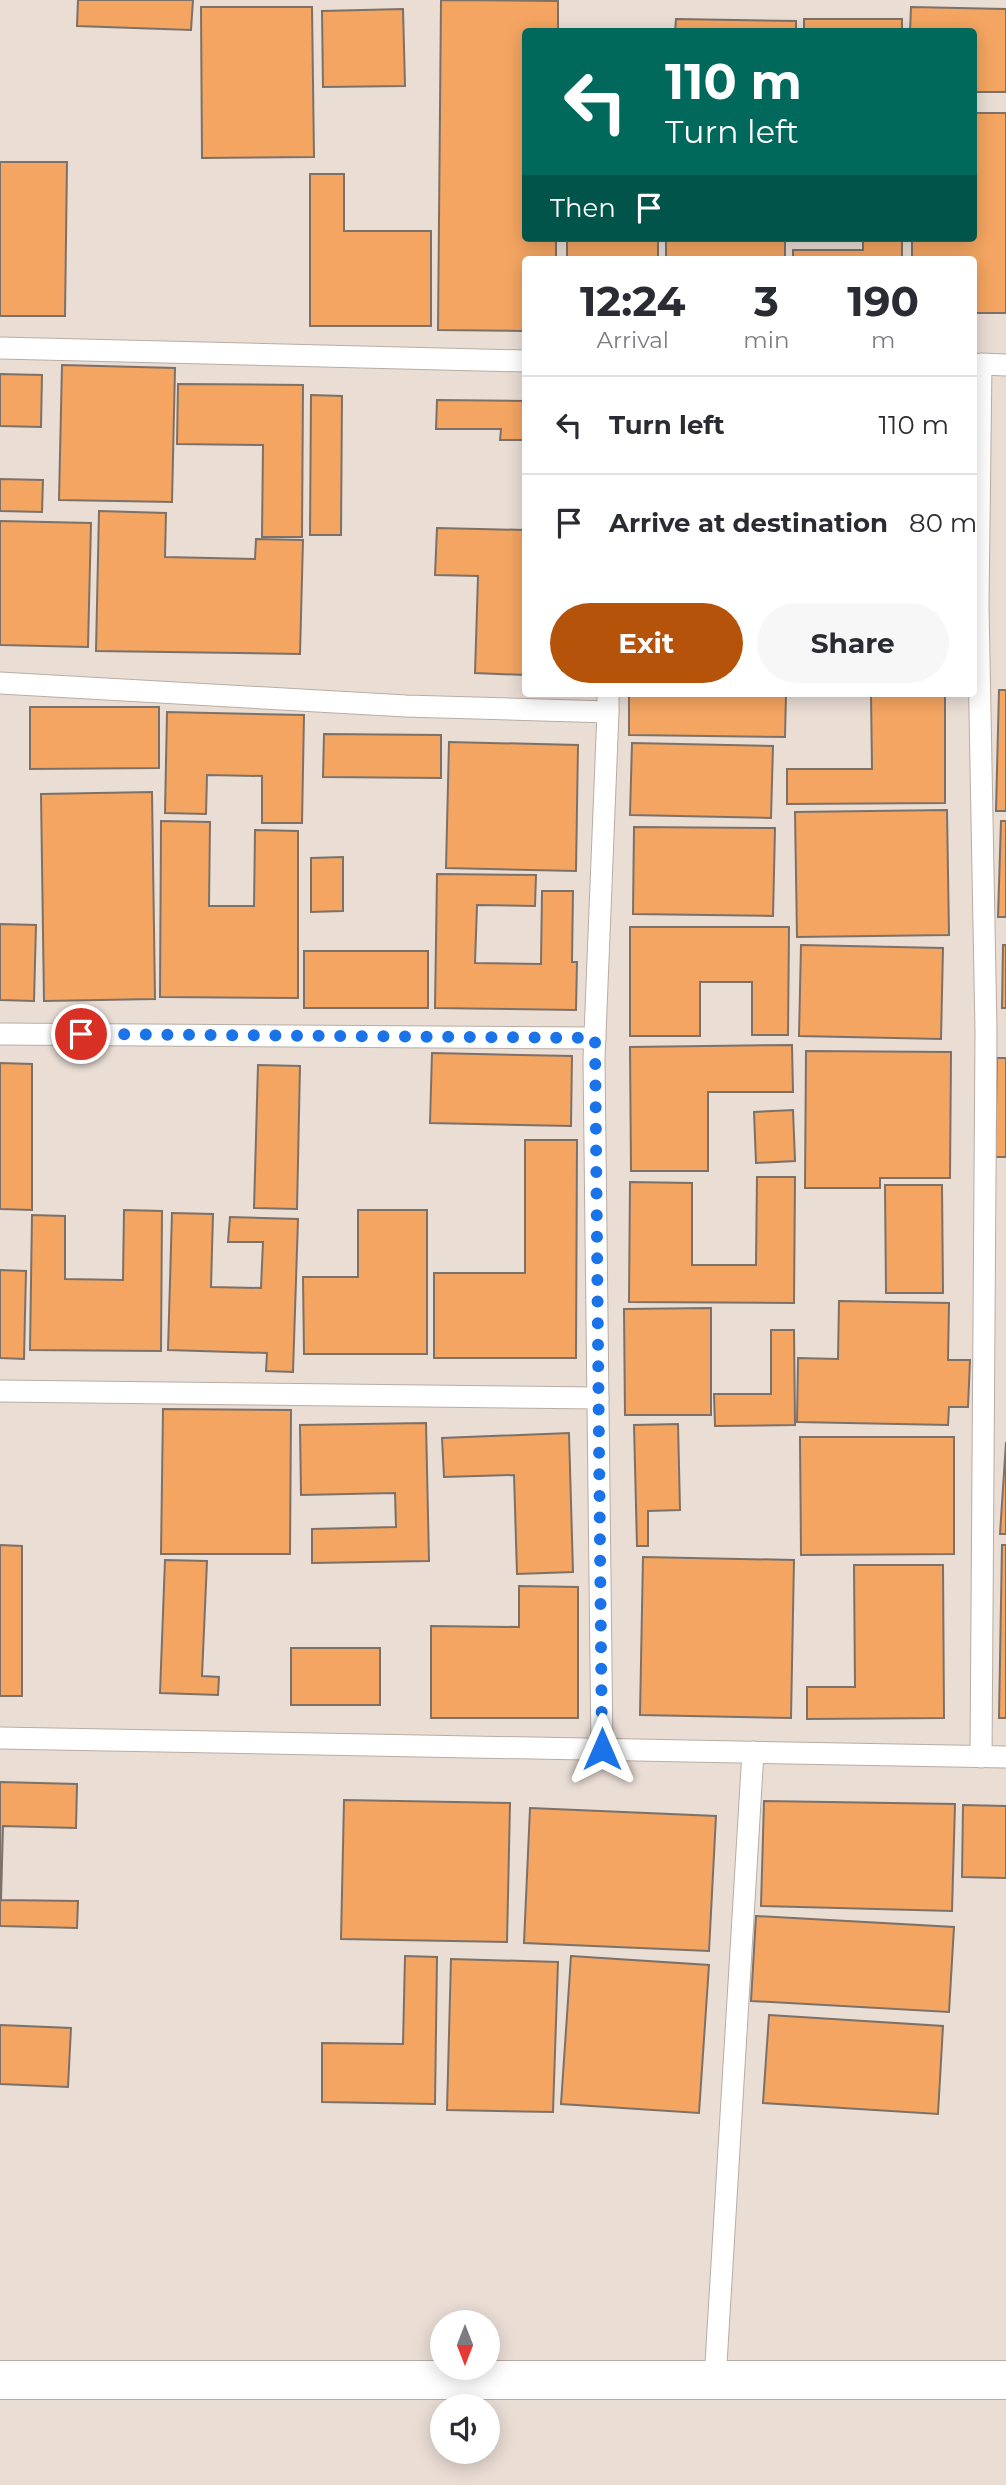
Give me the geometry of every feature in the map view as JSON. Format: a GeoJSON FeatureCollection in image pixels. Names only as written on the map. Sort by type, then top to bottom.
{"type":"FeatureCollection","features":[{"type":"Feature","properties":{"kind":"street"},"geometry":{"type":"LineString","coordinates":[[0,2380],[1006,2380]]}},
{"type":"Feature","properties":{"kind":"lane"},"geometry":{"type":"LineString","coordinates":[[0,348],[522,361]]}},
{"type":"Feature","properties":{"kind":"lane"},"geometry":{"type":"LineString","coordinates":[[981,1757],[986,1046],[978,605],[977,363],[1006,365]]}},
{"type":"Feature","properties":{"kind":"lane"},"geometry":{"type":"LineString","coordinates":[[0,683],[406,706],[608,703],[595,1038],[602,1749]]}},
{"type":"Feature","properties":{"kind":"lane"},"geometry":{"type":"LineString","coordinates":[[0,1034],[595,1038]]}},
{"type":"Feature","properties":{"kind":"lane"},"geometry":{"type":"LineString","coordinates":[[0,1391],[598,1398]]}},
{"type":"Feature","properties":{"kind":"lane"},"geometry":{"type":"LineString","coordinates":[[0,1738],[1006,1757]]}},
{"type":"Feature","properties":{"kind":"lane"},"geometry":{"type":"LineString","coordinates":[[715,2380],[753,1752]]}},
{"type":"Feature","properties":{"kind":"building"},"geometry":{"type":"Polygon","coordinates":[[[78,0],[193,0],[191,30],[77,26],[78,0]]]}},
{"type":"Feature","properties":{"kind":"building"},"geometry":{"type":"Polygon","coordinates":[[[441,0],[558,1],[558,28],[522,28],[522,242],[556,242],[556,256],[522,256],[522,331],[438,330],[441,0]]]}},
{"type":"Feature","properties":{"kind":"building"},"geometry":{"type":"Polygon","coordinates":[[[201,7],[312,7],[314,157],[202,158],[201,7]]]}},
{"type":"Feature","properties":{"kind":"building"},"geometry":{"type":"Polygon","coordinates":[[[911,7],[1006,9],[1006,92],[977,92],[977,28],[910,28],[911,7]]]}},
{"type":"Feature","properties":{"kind":"building"},"geometry":{"type":"Polygon","coordinates":[[[403,9],[405,86],[323,87],[322,11],[403,9]]]}},
{"type":"Feature","properties":{"kind":"building"},"geometry":{"type":"Polygon","coordinates":[[[676,19],[796,21],[796,28],[675,28],[676,19]]]}},
{"type":"Feature","properties":{"kind":"building"},"geometry":{"type":"Polygon","coordinates":[[[804,19],[902,19],[902,28],[804,28],[804,19]]]}},
{"type":"Feature","properties":{"kind":"building"},"geometry":{"type":"Polygon","coordinates":[[[977,113],[1006,113],[1006,313],[977,313],[977,256],[912,256],[912,242],[977,242],[977,113]]]}},
{"type":"Feature","properties":{"kind":"building"},"geometry":{"type":"Polygon","coordinates":[[[0,162],[67,162],[65,316],[0,316],[0,162]]]}},
{"type":"Feature","properties":{"kind":"building"},"geometry":{"type":"Polygon","coordinates":[[[310,174],[344,174],[344,231],[431,231],[431,326],[310,326],[310,174]]]}},
{"type":"Feature","properties":{"kind":"building"},"geometry":{"type":"Polygon","coordinates":[[[567,242],[658,242],[658,256],[567,256],[567,242]]]}},
{"type":"Feature","properties":{"kind":"building"},"geometry":{"type":"Polygon","coordinates":[[[666,242],[785,242],[785,256],[666,256],[666,242]]]}},
{"type":"Feature","properties":{"kind":"building"},"geometry":{"type":"Polygon","coordinates":[[[863,242],[902,242],[902,256],[793,256],[793,250],[863,250],[863,242]]]}},
{"type":"Feature","properties":{"kind":"building"},"geometry":{"type":"Polygon","coordinates":[[[62,365],[175,368],[172,502],[59,500],[62,365]]]}},
{"type":"Feature","properties":{"kind":"building"},"geometry":{"type":"Polygon","coordinates":[[[0,374],[42,375],[41,427],[0,426],[0,374]]]}},
{"type":"Feature","properties":{"kind":"building"},"geometry":{"type":"Polygon","coordinates":[[[178,384],[303,385],[302,537],[262,537],[263,445],[177,444],[178,384]]]}},
{"type":"Feature","properties":{"kind":"building"},"geometry":{"type":"Polygon","coordinates":[[[311,395],[342,396],[341,535],[310,535],[311,395]]]}},
{"type":"Feature","properties":{"kind":"building"},"geometry":{"type":"Polygon","coordinates":[[[437,400],[522,401],[522,440],[500,440],[501,429],[436,429],[437,400]]]}},
{"type":"Feature","properties":{"kind":"building"},"geometry":{"type":"Polygon","coordinates":[[[0,479],[43,480],[42,512],[0,511],[0,479]]]}},
{"type":"Feature","properties":{"kind":"building"},"geometry":{"type":"Polygon","coordinates":[[[99,511],[166,513],[165,557],[255,559],[256,539],[303,540],[300,654],[96,651],[99,511]]]}},
{"type":"Feature","properties":{"kind":"building"},"geometry":{"type":"Polygon","coordinates":[[[0,521],[91,523],[88,647],[0,645],[0,521]]]}},
{"type":"Feature","properties":{"kind":"building"},"geometry":{"type":"Polygon","coordinates":[[[437,528],[522,530],[522,675],[475,673],[478,576],[435,575],[437,528]]]}},
{"type":"Feature","properties":{"kind":"building"},"geometry":{"type":"Polygon","coordinates":[[[999,690],[1006,690],[1006,811],[996,811],[999,690]]]}},
{"type":"Feature","properties":{"kind":"building"},"geometry":{"type":"Polygon","coordinates":[[[629,697],[786,697],[785,737],[629,735],[629,697]]]}},
{"type":"Feature","properties":{"kind":"building"},"geometry":{"type":"Polygon","coordinates":[[[871,697],[945,697],[945,803],[787,804],[787,769],[872,769],[871,697]]]}},
{"type":"Feature","properties":{"kind":"building"},"geometry":{"type":"Polygon","coordinates":[[[30,707],[159,707],[159,768],[30,769],[30,707]]]}},
{"type":"Feature","properties":{"kind":"building"},"geometry":{"type":"Polygon","coordinates":[[[167,712],[304,715],[302,823],[262,823],[262,776],[207,775],[206,814],[165,813],[167,712]]]}},
{"type":"Feature","properties":{"kind":"building"},"geometry":{"type":"Polygon","coordinates":[[[324,734],[441,735],[441,778],[323,777],[324,734]]]}},
{"type":"Feature","properties":{"kind":"building"},"geometry":{"type":"Polygon","coordinates":[[[449,742],[578,745],[576,871],[446,868],[449,742]]]}},
{"type":"Feature","properties":{"kind":"building"},"geometry":{"type":"Polygon","coordinates":[[[632,743],[773,746],[771,818],[630,815],[632,743]]]}},
{"type":"Feature","properties":{"kind":"building"},"geometry":{"type":"Polygon","coordinates":[[[152,792],[155,999],[44,1001],[41,794],[152,792]]]}},
{"type":"Feature","properties":{"kind":"building"},"geometry":{"type":"Polygon","coordinates":[[[947,810],[949,935],[797,937],[795,812],[947,810]]]}},
{"type":"Feature","properties":{"kind":"building"},"geometry":{"type":"Polygon","coordinates":[[[161,821],[210,822],[209,906],[254,906],[255,830],[298,831],[298,998],[160,997],[161,821]]]}},
{"type":"Feature","properties":{"kind":"building"},"geometry":{"type":"Polygon","coordinates":[[[1001,821],[1006,821],[1006,917],[998,917],[1001,821]]]}},
{"type":"Feature","properties":{"kind":"building"},"geometry":{"type":"Polygon","coordinates":[[[634,827],[775,828],[773,916],[633,914],[634,827]]]}},
{"type":"Feature","properties":{"kind":"building"},"geometry":{"type":"Polygon","coordinates":[[[343,857],[343,911],[311,912],[311,858],[343,857]]]}},
{"type":"Feature","properties":{"kind":"building"},"geometry":{"type":"Polygon","coordinates":[[[437,874],[536,875],[535,906],[477,905],[475,963],[541,964],[542,891],[573,891],[572,962],[577,962],[576,1010],[435,1008],[437,874]]]}},
{"type":"Feature","properties":{"kind":"building"},"geometry":{"type":"Polygon","coordinates":[[[0,924],[36,925],[34,1001],[0,1000],[0,924]]]}},
{"type":"Feature","properties":{"kind":"building"},"geometry":{"type":"Polygon","coordinates":[[[630,927],[789,927],[788,1035],[752,1035],[752,982],[700,982],[700,1036],[630,1036],[630,927]]]}},
{"type":"Feature","properties":{"kind":"building"},"geometry":{"type":"Polygon","coordinates":[[[801,945],[943,948],[941,1039],[799,1036],[801,945]]]}},
{"type":"Feature","properties":{"kind":"building"},"geometry":{"type":"Polygon","coordinates":[[[1003,945],[1006,945],[1006,1008],[1002,1008],[1003,945]]]}},
{"type":"Feature","properties":{"kind":"building"},"geometry":{"type":"Polygon","coordinates":[[[304,951],[428,951],[428,1008],[304,1008],[304,951]]]}},
{"type":"Feature","properties":{"kind":"building"},"geometry":{"type":"Polygon","coordinates":[[[792,1045],[793,1092],[708,1092],[708,1171],[631,1171],[630,1047],[792,1045]]]}},
{"type":"Feature","properties":{"kind":"building"},"geometry":{"type":"Polygon","coordinates":[[[806,1051],[951,1052],[950,1178],[880,1178],[880,1188],[805,1188],[806,1051]]]}},
{"type":"Feature","properties":{"kind":"building"},"geometry":{"type":"Polygon","coordinates":[[[432,1053],[572,1056],[571,1126],[430,1123],[432,1053]]]}},
{"type":"Feature","properties":{"kind":"building"},"geometry":{"type":"Polygon","coordinates":[[[997,1058],[1006,1058],[1006,1157],[995,1157],[997,1058]]]}},
{"type":"Feature","properties":{"kind":"building"},"geometry":{"type":"Polygon","coordinates":[[[0,1063],[32,1064],[32,1210],[0,1209],[0,1063]]]}},
{"type":"Feature","properties":{"kind":"building"},"geometry":{"type":"Polygon","coordinates":[[[258,1065],[300,1066],[297,1209],[254,1208],[258,1065]]]}},
{"type":"Feature","properties":{"kind":"building"},"geometry":{"type":"Polygon","coordinates":[[[793,1110],[795,1161],[756,1163],[754,1112],[793,1110]]]}},
{"type":"Feature","properties":{"kind":"building"},"geometry":{"type":"Polygon","coordinates":[[[525,1140],[577,1140],[576,1358],[434,1358],[434,1273],[525,1273],[525,1140]]]}},
{"type":"Feature","properties":{"kind":"building"},"geometry":{"type":"Polygon","coordinates":[[[757,1177],[795,1177],[794,1303],[629,1302],[630,1182],[692,1183],[692,1265],[756,1265],[757,1177]]]}},
{"type":"Feature","properties":{"kind":"building"},"geometry":{"type":"Polygon","coordinates":[[[885,1185],[942,1185],[943,1293],[886,1293],[885,1185]]]}},
{"type":"Feature","properties":{"kind":"building"},"geometry":{"type":"Polygon","coordinates":[[[124,1210],[162,1211],[161,1351],[30,1350],[32,1215],[65,1216],[65,1279],[123,1280],[124,1210]]]}},
{"type":"Feature","properties":{"kind":"building"},"geometry":{"type":"Polygon","coordinates":[[[358,1210],[427,1210],[427,1354],[304,1354],[303,1277],[358,1277],[358,1210]]]}},
{"type":"Feature","properties":{"kind":"building"},"geometry":{"type":"Polygon","coordinates":[[[172,1213],[213,1214],[211,1287],[261,1288],[263,1242],[228,1242],[230,1217],[298,1219],[293,1372],[266,1371],[267,1353],[168,1350],[172,1213]]]}},
{"type":"Feature","properties":{"kind":"building"},"geometry":{"type":"Polygon","coordinates":[[[0,1270],[26,1271],[24,1359],[0,1358],[0,1270]]]}},
{"type":"Feature","properties":{"kind":"building"},"geometry":{"type":"Polygon","coordinates":[[[839,1301],[949,1303],[948,1360],[970,1360],[968,1407],[949,1407],[948,1425],[797,1422],[798,1358],[838,1359],[839,1301]]]}},
{"type":"Feature","properties":{"kind":"building"},"geometry":{"type":"Polygon","coordinates":[[[711,1308],[711,1415],[625,1415],[624,1309],[711,1308]]]}},
{"type":"Feature","properties":{"kind":"building"},"geometry":{"type":"Polygon","coordinates":[[[771,1330],[794,1330],[795,1425],[715,1426],[714,1394],[771,1394],[771,1330]]]}},
{"type":"Feature","properties":{"kind":"building"},"geometry":{"type":"Polygon","coordinates":[[[163,1409],[291,1410],[290,1554],[161,1554],[163,1409]]]}},
{"type":"Feature","properties":{"kind":"building"},"geometry":{"type":"Polygon","coordinates":[[[426,1423],[429,1561],[312,1563],[312,1529],[396,1527],[395,1493],[301,1495],[300,1425],[426,1423]]]}},
{"type":"Feature","properties":{"kind":"building"},"geometry":{"type":"Polygon","coordinates":[[[678,1424],[680,1510],[648,1511],[648,1546],[637,1546],[634,1425],[678,1424]]]}},
{"type":"Feature","properties":{"kind":"building"},"geometry":{"type":"Polygon","coordinates":[[[569,1433],[573,1572],[517,1574],[514,1475],[444,1477],[442,1438],[569,1433]]]}},
{"type":"Feature","properties":{"kind":"building"},"geometry":{"type":"Polygon","coordinates":[[[800,1437],[954,1437],[954,1554],[801,1555],[800,1437]]]}},
{"type":"Feature","properties":{"kind":"building"},"geometry":{"type":"Polygon","coordinates":[[[1006,1442],[1006,1534],[1000,1534],[1006,1442]]]}},
{"type":"Feature","properties":{"kind":"building"},"geometry":{"type":"Polygon","coordinates":[[[0,1545],[22,1546],[22,1696],[0,1696],[0,1545]]]}},
{"type":"Feature","properties":{"kind":"building"},"geometry":{"type":"Polygon","coordinates":[[[1002,1545],[1006,1545],[1006,1718],[999,1718],[1002,1545]]]}},
{"type":"Feature","properties":{"kind":"building"},"geometry":{"type":"Polygon","coordinates":[[[643,1557],[794,1560],[791,1718],[640,1715],[643,1557]]]}},
{"type":"Feature","properties":{"kind":"building"},"geometry":{"type":"Polygon","coordinates":[[[165,1560],[207,1561],[202,1676],[219,1677],[218,1695],[160,1693],[165,1560]]]}},
{"type":"Feature","properties":{"kind":"building"},"geometry":{"type":"Polygon","coordinates":[[[854,1565],[943,1565],[944,1718],[807,1719],[807,1687],[855,1687],[854,1565]]]}},
{"type":"Feature","properties":{"kind":"building"},"geometry":{"type":"Polygon","coordinates":[[[519,1586],[578,1587],[578,1718],[431,1718],[431,1626],[519,1627],[519,1586]]]}},
{"type":"Feature","properties":{"kind":"building"},"geometry":{"type":"Polygon","coordinates":[[[291,1648],[380,1648],[380,1705],[291,1705],[291,1648]]]}},
{"type":"Feature","properties":{"kind":"building"},"geometry":{"type":"Polygon","coordinates":[[[0,1782],[77,1784],[76,1828],[3,1826],[1,1900],[78,1901],[77,1928],[0,1926],[0,1782]]]}},
{"type":"Feature","properties":{"kind":"building"},"geometry":{"type":"Polygon","coordinates":[[[344,1800],[510,1803],[507,1942],[341,1939],[344,1800]]]}},
{"type":"Feature","properties":{"kind":"building"},"geometry":{"type":"Polygon","coordinates":[[[764,1801],[955,1804],[952,1911],[761,1906],[764,1801]]]}},
{"type":"Feature","properties":{"kind":"building"},"geometry":{"type":"Polygon","coordinates":[[[963,1805],[1006,1806],[1006,1878],[962,1877],[963,1805]]]}},
{"type":"Feature","properties":{"kind":"building"},"geometry":{"type":"Polygon","coordinates":[[[530,1808],[716,1816],[709,1951],[524,1943],[530,1808]]]}},
{"type":"Feature","properties":{"kind":"building"},"geometry":{"type":"Polygon","coordinates":[[[756,1916],[954,1927],[949,2012],[751,2001],[756,1916]]]}},
{"type":"Feature","properties":{"kind":"building"},"geometry":{"type":"Polygon","coordinates":[[[405,1956],[437,1957],[435,2104],[322,2102],[322,2043],[403,2044],[405,1956]]]}},
{"type":"Feature","properties":{"kind":"building"},"geometry":{"type":"Polygon","coordinates":[[[571,1956],[709,1965],[699,2113],[561,2104],[571,1956]]]}},
{"type":"Feature","properties":{"kind":"building"},"geometry":{"type":"Polygon","coordinates":[[[451,1959],[558,1962],[553,2112],[447,2110],[451,1959]]]}},
{"type":"Feature","properties":{"kind":"building"},"geometry":{"type":"Polygon","coordinates":[[[769,2015],[943,2026],[938,2114],[763,2103],[769,2015]]]}},
{"type":"Feature","properties":{"kind":"building"},"geometry":{"type":"Polygon","coordinates":[[[0,2025],[71,2028],[68,2087],[0,2084],[0,2025]]]}},
{"type":"Feature","properties":{"kind":"route"},"geometry":{"type":"LineString","coordinates":[[81,1034],[595,1038],[602,1749]]}}]}
